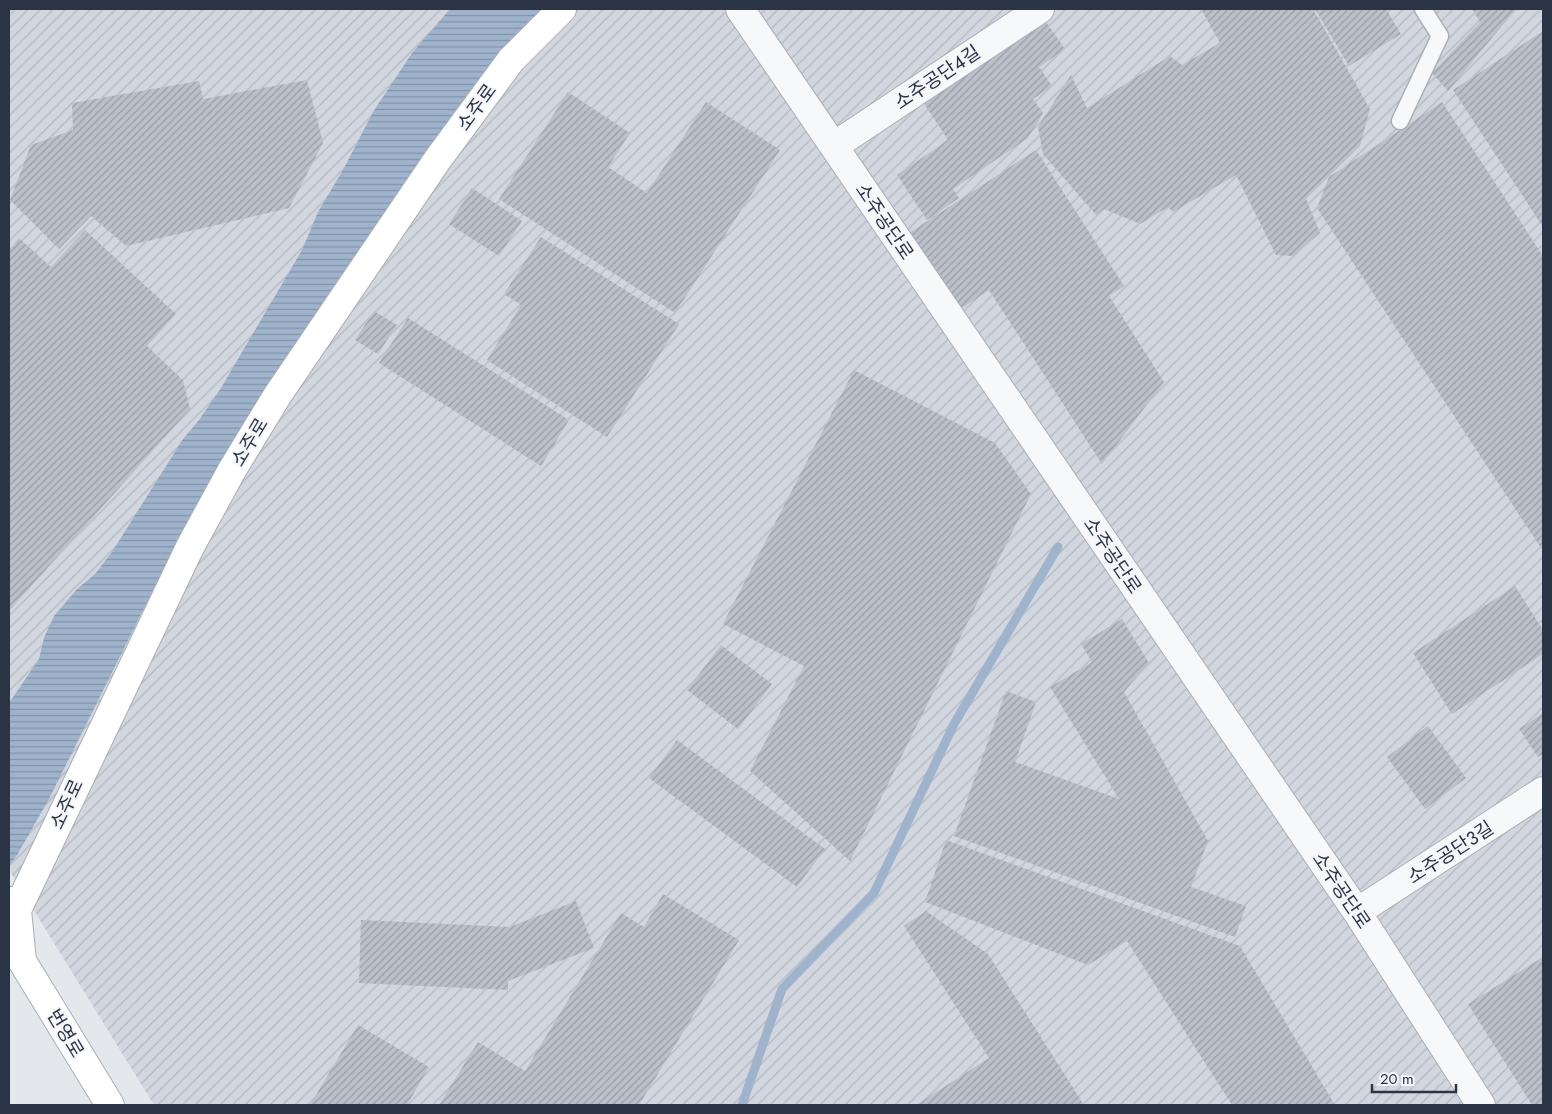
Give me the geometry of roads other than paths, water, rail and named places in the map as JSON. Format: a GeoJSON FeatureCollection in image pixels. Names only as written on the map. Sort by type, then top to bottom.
{"type":"FeatureCollection","features":[{"type":"Feature","properties":{"kind":"street","name":"소주로"},"geometry":{"type":"LineString","coordinates":[[11,910],[190,547],[232,470],[277,396],[438,160],[511,60],[562,9]]}},
{"type":"Feature","properties":{"kind":"street","name":"소주공단로"},"geometry":{"type":"LineString","coordinates":[[740,9],[1357,912],[1481,1105]]}},
{"type":"Feature","properties":{"kind":"street","name":"소주공단4길"},"geometry":{"type":"LineString","coordinates":[[834,146],[1040,9]]}},
{"type":"Feature","properties":{"kind":"street","name":"소주공단3길"},"geometry":{"type":"LineString","coordinates":[[1357,912],[1543,791]]}},
{"type":"Feature","properties":{"kind":"street","name":"번영로"},"geometry":{"type":"LineString","coordinates":[[11,910],[15,959],[110,1105]]}},
{"type":"Feature","properties":{"kind":"lane"},"geometry":{"type":"LineString","coordinates":[[1400,121],[1440,36],[1423,9]]}},
{"type":"Feature","properties":{"kind":"water"},"geometry":{"type":"Polygon","coordinates":[[[450,9],[542,9],[486,74],[434,141],[187,522],[49,799],[9,866],[9,703],[39,659],[44,638],[54,616],[77,589],[95,574],[112,552],[183,439],[221,388],[302,250],[318,212],[344,168],[373,112],[412,53],[450,9]]]}},
{"type":"Feature","properties":{"kind":"waterway"},"geometry":{"type":"LineString","coordinates":[[742,1105],[782,989],[874,893],[954,724],[1058,547]]}}]}
